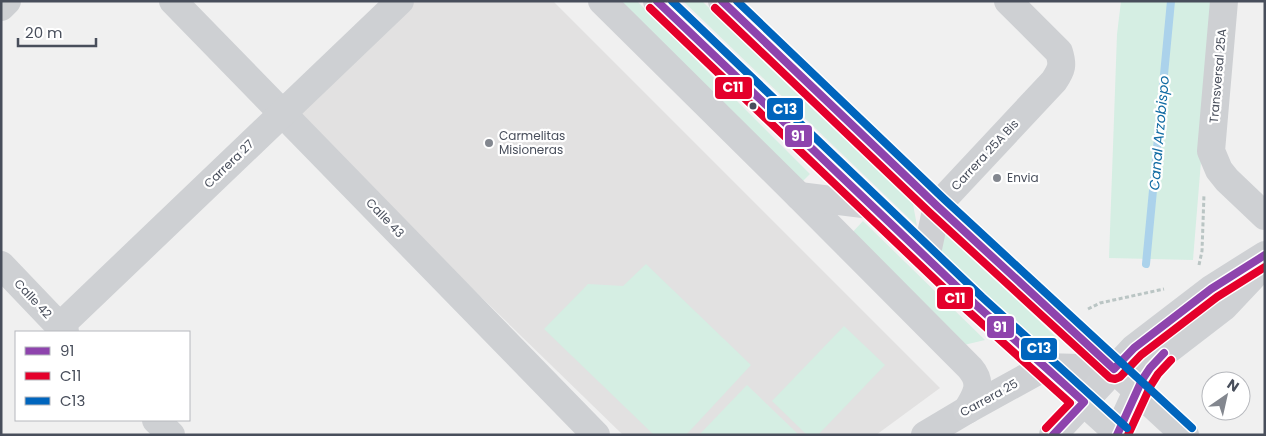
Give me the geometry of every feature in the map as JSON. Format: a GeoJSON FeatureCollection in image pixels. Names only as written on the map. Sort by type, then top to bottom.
{"type":"FeatureCollection","features":[{"type":"Feature","properties":{"kind":"main road"},"geometry":{"type":"LineString","coordinates":[[602,1],[973,371],[977,378],[978,390],[967,410]]}},
{"type":"Feature","properties":{"kind":"main road"},"geometry":{"type":"LineString","coordinates":[[657,1],[926,258],[1118,434],[1137,390],[1150,368],[1160,357],[1224,306],[1265,264]]}},
{"type":"Feature","properties":{"kind":"main road"},"geometry":{"type":"LineString","coordinates":[[722,1],[937,206],[1185,435]]}},
{"type":"Feature","properties":{"kind":"main road"},"geometry":{"type":"LineString","coordinates":[[799,196],[871,205]]}},
{"type":"Feature","properties":{"kind":"main road"},"geometry":{"type":"LineString","coordinates":[[1053,435],[1134,348],[1211,289],[1265,255]]}},
{"type":"Feature","properties":{"kind":"street"},"geometry":{"type":"LineString","coordinates":[[1,7],[7,1]]}},
{"type":"Feature","properties":{"kind":"street","name":"Calle 43"},"geometry":{"type":"LineString","coordinates":[[173,1],[596,435]]}},
{"type":"Feature","properties":{"kind":"street","name":"Carrera 27"},"geometry":{"type":"LineString","coordinates":[[62,330],[282,113],[400,1]]}},
{"type":"Feature","properties":{"kind":"street","name":"Carrera 25A Bis"},"geometry":{"type":"LineString","coordinates":[[937,206],[1054,81],[1060,71],[1062,62],[1059,52],[1008,1]]}},
{"type":"Feature","properties":{"kind":"street","name":"Transversal 25A"},"geometry":{"type":"LineString","coordinates":[[1224,1],[1211,151],[1219,170],[1227,180],[1265,216]]}},
{"type":"Feature","properties":{"kind":"street"},"geometry":{"type":"LineString","coordinates":[[926,258],[937,206]]}},
{"type":"Feature","properties":{"kind":"street","name":"Calle 42"},"geometry":{"type":"LineString","coordinates":[[1,265],[62,330]]}},
{"type":"Feature","properties":{"kind":"street"},"geometry":{"type":"LineString","coordinates":[[1045,367],[1114,369]]}},
{"type":"Feature","properties":{"kind":"street","name":"Carrera 25"},"geometry":{"type":"LineString","coordinates":[[926,435],[1045,367]]}},
{"type":"Feature","properties":{"kind":"street"},"geometry":{"type":"LineString","coordinates":[[157,421],[171,435]]}},
{"type":"Feature","properties":{"kind":"path"},"geometry":{"type":"LineString","coordinates":[[1193,272],[1199,265],[1202,251],[1204,187]]}},
{"type":"Feature","properties":{"kind":"path"},"geometry":{"type":"LineString","coordinates":[[1100,303],[1169,287]]}},
{"type":"Feature","properties":{"kind":"shaded area"},"geometry":{"type":"Polygon","coordinates":[[[415,1],[553,1],[940,388],[876,435],[623,435],[297,118],[415,1]]]}},
{"type":"Feature","properties":{"kind":"green space"},"geometry":{"type":"Polygon","coordinates":[[[612,1],[637,1],[810,174],[798,186],[612,1]]]}},
{"type":"Feature","properties":{"kind":"green space"},"geometry":{"type":"Polygon","coordinates":[[[683,1],[702,1],[913,204],[917,226],[683,1]]]}},
{"type":"Feature","properties":{"kind":"green space"},"geometry":{"type":"Polygon","coordinates":[[[1121,1],[1214,1],[1193,260],[1109,258],[1117,34],[1121,1]]]}},
{"type":"Feature","properties":{"kind":"green space"},"geometry":{"type":"Polygon","coordinates":[[[863,221],[985,340],[964,345],[850,235],[863,221]]]}},
{"type":"Feature","properties":{"kind":"green space"},"geometry":{"type":"Polygon","coordinates":[[[943,229],[1060,341],[1038,348],[939,254],[943,229]]]}},
{"type":"Feature","properties":{"kind":"green space"},"geometry":{"type":"Polygon","coordinates":[[[646,264],[751,365],[686,435],[654,435],[544,329],[588,284],[623,286],[646,264]]]}},
{"type":"Feature","properties":{"kind":"green space"},"geometry":{"type":"Polygon","coordinates":[[[844,326],[885,365],[818,435],[807,435],[772,401],[844,326]]]}},
{"type":"Feature","properties":{"kind":"green space"},"geometry":{"type":"Polygon","coordinates":[[[747,385],[799,435],[699,435],[747,385]]]}},
{"type":"Feature","properties":{"kind":"waterway","name":"Canal Arzobispo"},"geometry":{"type":"LineString","coordinates":[[1146,264],[1171,1]]}},
{"type":"Feature","properties":{"kind":"transit line","name":"91"},"geometry":{"type":"LineString","coordinates":[[657,1],[975,304],[1084,402],[1053,435]]}},
{"type":"Feature","properties":{"kind":"transit line","name":"C13"},"geometry":{"type":"LineString","coordinates":[[672,1],[982,297],[1127,428]]}},
{"type":"Feature","properties":{"kind":"transit line","name":"91"},"geometry":{"type":"LineString","coordinates":[[722,1],[937,206],[1114,369],[1134,348],[1211,289],[1265,255]]}},
{"type":"Feature","properties":{"kind":"transit line","name":"C13"},"geometry":{"type":"LineString","coordinates":[[737,1],[944,199],[1192,428]]}},
{"type":"Feature","properties":{"kind":"transit line","name":"C11"},"geometry":{"type":"LineString","coordinates":[[650,8],[968,311],[1070,403],[1046,428]]}},
{"type":"Feature","properties":{"kind":"transit line","name":"C11"},"geometry":{"type":"LineString","coordinates":[[715,8],[930,213],[1110,378],[1120,377],[1141,355],[1217,297],[1265,267]]}},
{"type":"Feature","properties":{"kind":"transit line","name":"91"},"geometry":{"type":"LineString","coordinates":[[1117,435],[1142,380],[1164,353]]}},
{"type":"Feature","properties":{"kind":"transit line","name":"C11"},"geometry":{"type":"LineString","coordinates":[[1128,435],[1151,385],[1171,360]]}},
{"type":"Feature","properties":{"kind":"place","name":"Carmelitas Misioneras"},"geometry":{"type":"Point","coordinates":[489,143]}},
{"type":"Feature","properties":{"kind":"place","name":"Envia"},"geometry":{"type":"Point","coordinates":[997,178]}}]}
